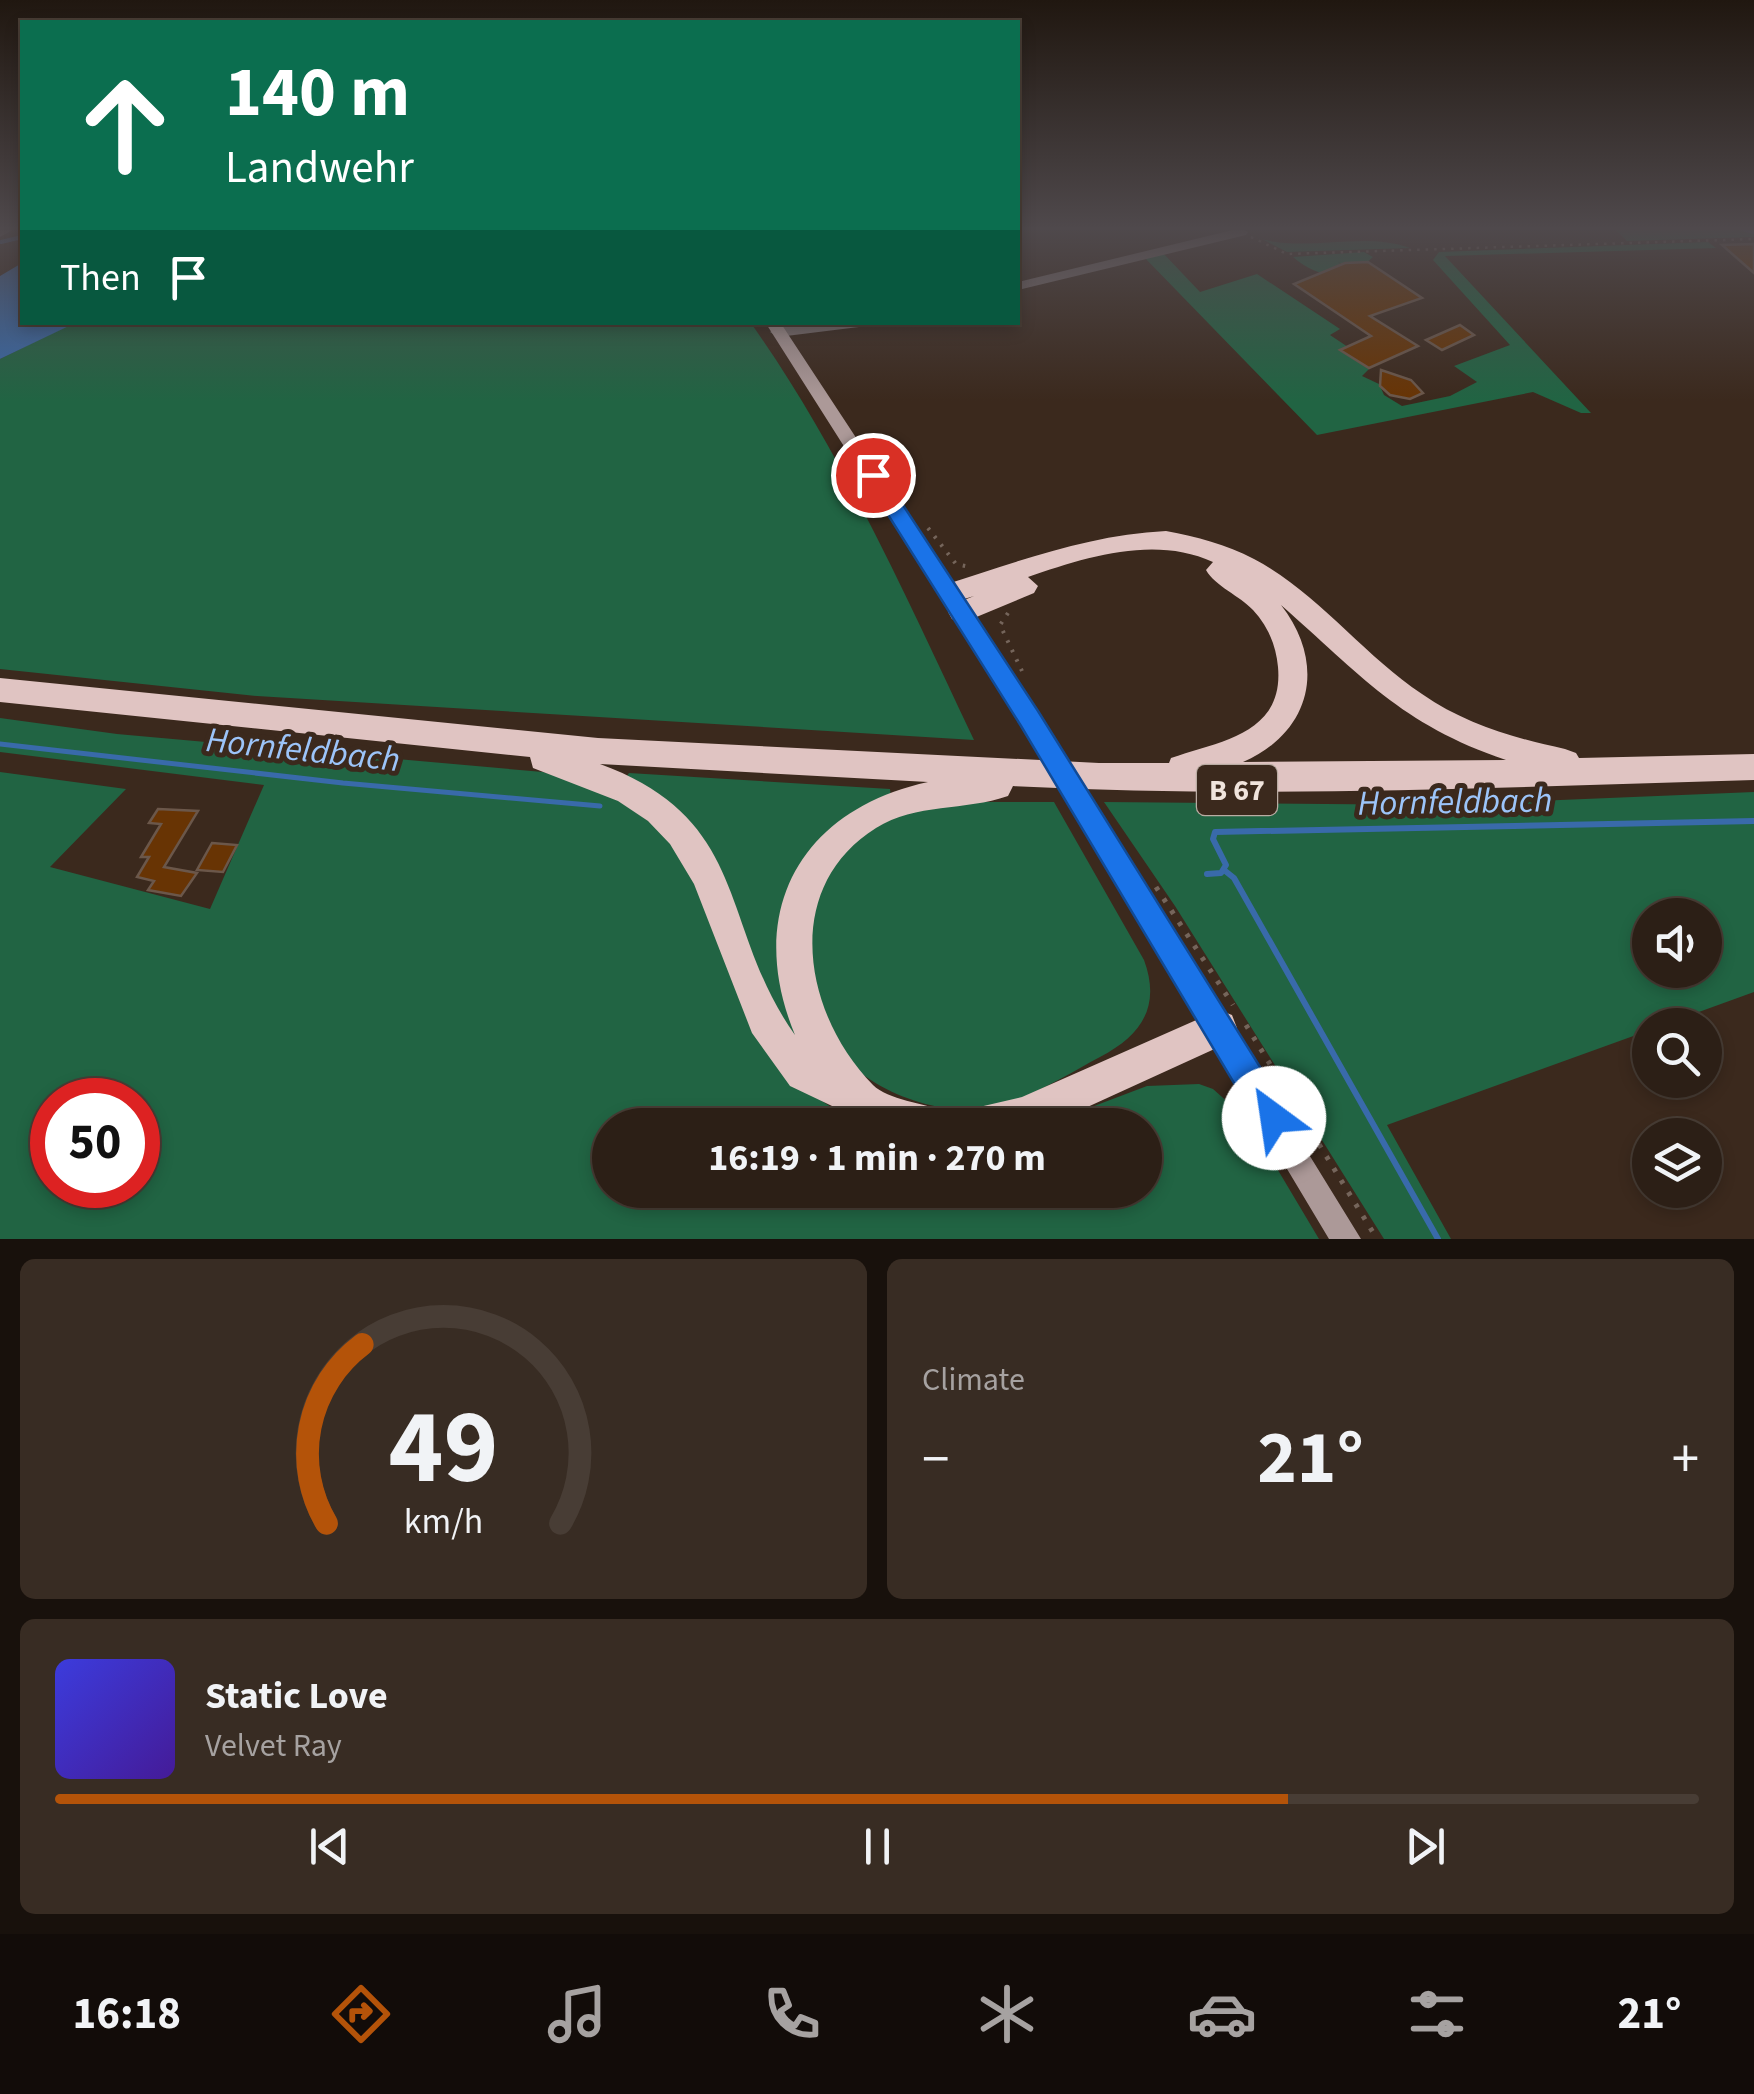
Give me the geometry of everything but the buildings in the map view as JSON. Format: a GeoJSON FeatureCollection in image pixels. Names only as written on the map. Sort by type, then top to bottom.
{"type":"FeatureCollection","features":[{"type":"Feature","properties":{"kind":"highway"},"geometry":{"type":"LineString","coordinates":[[956,603],[1120,542],[1200,548],[1265,577],[1300,602],[1410,701],[1457,730],[1522,753],[1567,762],[1696,771]]}},
{"type":"Feature","properties":{"kind":"highway"},"geometry":{"type":"LineString","coordinates":[[860,1098],[809,1024],[796,988],[792,956],[795,921],[804,890],[829,849],[864,818],[919,797],[1010,778],[1184,768],[1227,756],[1265,737],[1288,709],[1297,668],[1286,634],[1268,607],[1224,572],[1195,560],[1129,550],[995,589]]}},
{"type":"Feature","properties":{"kind":"highway","name":"B 67"},"geometry":{"type":"LineString","coordinates":[[0,690],[598,751],[1010,778],[1754,768]]}},
{"type":"Feature","properties":{"kind":"highway","name":"B 67"},"geometry":{"type":"LineString","coordinates":[[0,704],[544,759],[1477,794],[1754,782]]}},
{"type":"Feature","properties":{"kind":"highway"},"geometry":{"type":"LineString","coordinates":[[544,759],[629,790],[672,822],[692,847],[712,885],[766,1022],[804,1075],[879,1108]]}},
{"type":"Feature","properties":{"kind":"highway"},"geometry":{"type":"LineString","coordinates":[[1041,1108],[1233,1020]]}},
{"type":"Feature","properties":{"kind":"main road"},"geometry":{"type":"LineString","coordinates":[[775,327],[956,603],[1107,846],[1233,1020],[1346,1239]]}},
{"type":"Feature","properties":{"kind":"street"},"geometry":{"type":"LineString","coordinates":[[775,327],[809,325]]}},
{"type":"Feature","properties":{"kind":"path"},"geometry":{"type":"LineString","coordinates":[[922,519],[956,564],[980,570],[1010,610],[1000,625],[1024,674]]}},
{"type":"Feature","properties":{"kind":"path"},"geometry":{"type":"LineString","coordinates":[[1148,875],[1233,1020],[1377,1239]]}},
{"type":"Feature","properties":{"kind":"green space"},"geometry":{"type":"Polygon","coordinates":[[[1172,286],[1194,286],[1200,292],[1220,286],[1275,286],[1340,329],[1330,335],[1348,347],[1341,351],[1369,369],[1362,376],[1379,384],[1384,395],[1402,406],[1450,396],[1477,382],[1454,366],[1510,345],[1456,286],[1473,286],[1591,413],[1581,413],[1533,392],[1317,435],[1172,286]]]}},
{"type":"Feature","properties":{"kind":"green space"},"geometry":{"type":"Polygon","coordinates":[[[69,325],[753,326],[845,476],[974,740],[257,696],[0,669],[0,359],[69,325]]]}},
{"type":"Feature","properties":{"kind":"green space"},"geometry":{"type":"Polygon","coordinates":[[[0,718],[117,734],[543,772],[609,792],[674,840],[810,1093],[832,1108],[592,1108],[592,1208],[1162,1208],[1162,1108],[1089,1108],[1147,1086],[1199,1084],[1213,1089],[1248,1120],[1319,1239],[0,1239],[0,772],[126,789],[50,867],[210,909],[264,785],[0,752],[0,718]]]}},
{"type":"Feature","properties":{"kind":"green space"},"geometry":{"type":"Polygon","coordinates":[[[629,773],[890,789],[891,797],[808,863],[801,1043],[774,1010],[733,906],[625,779],[629,773]]]}},
{"type":"Feature","properties":{"kind":"green space"},"geometry":{"type":"Polygon","coordinates":[[[1754,792],[1754,992],[1710,1008],[1632,1008],[1632,1037],[1387,1125],[1451,1239],[1384,1239],[1175,906],[1104,802],[1437,805],[1754,792]]]}},
{"type":"Feature","properties":{"kind":"green space"},"geometry":{"type":"Polygon","coordinates":[[[1054,802],[1144,960],[1149,976],[1149,1005],[1127,1039],[1039,1090],[990,1108],[930,1105],[884,1088],[845,1059],[830,1041],[816,1007],[804,923],[825,875],[843,852],[874,826],[936,807],[1054,802]]]}},
{"type":"Feature","properties":{"kind":"water"},"geometry":{"type":"Polygon","coordinates":[[[0,286],[20,286],[20,325],[71,325],[0,359],[0,286]]]}},
{"type":"Feature","properties":{"kind":"waterway","name":"Hornfeldbach"},"geometry":{"type":"LineString","coordinates":[[0,744],[343,783],[600,806]]}},
{"type":"Feature","properties":{"kind":"waterway","name":"Hornfeldbach"},"geometry":{"type":"LineString","coordinates":[[1207,874],[1221,873],[1226,865],[1213,839],[1215,832],[1754,821]]}},
{"type":"Feature","properties":{"kind":"waterway"},"geometry":{"type":"LineString","coordinates":[[1224,870],[1234,878],[1438,1239]]}},
{"type":"Feature","properties":{"kind":"route"},"geometry":{"type":"LineString","coordinates":[[873,475],[1029,719],[1274,1118]]}}]}
